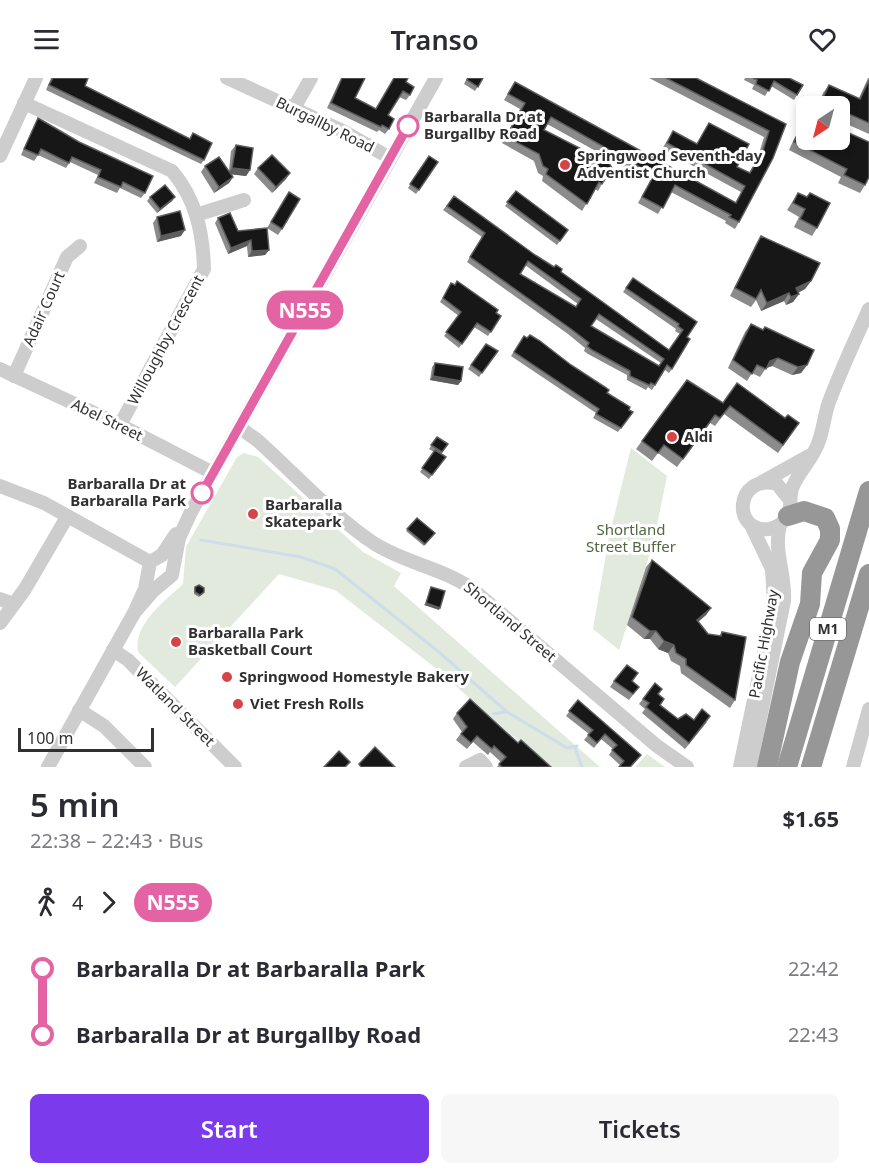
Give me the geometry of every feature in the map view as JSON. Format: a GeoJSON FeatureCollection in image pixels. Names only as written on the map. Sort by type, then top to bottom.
{"type":"FeatureCollection","features":[{"type":"Feature","properties":{"kind":"highway","name":"M1"},"geometry":{"type":"LineString","coordinates":[[787,767],[869,491]]}},
{"type":"Feature","properties":{"kind":"highway"},"geometry":{"type":"LineString","coordinates":[[767,767],[790,662],[810,604],[812,573],[827,551],[830,540],[830,529],[825,518],[804,511],[785,513]]}},
{"type":"Feature","properties":{"kind":"highway","name":"M1"},"geometry":{"type":"LineString","coordinates":[[811,767],[869,574]]}},
{"type":"Feature","properties":{"kind":"street"},"geometry":{"type":"LineString","coordinates":[[0,156],[36,78]]}},
{"type":"Feature","properties":{"kind":"street","name":"Burgallby Road"},"geometry":{"type":"LineString","coordinates":[[227,78],[343,131],[390,158]]}},
{"type":"Feature","properties":{"kind":"street"},"geometry":{"type":"LineString","coordinates":[[294,108],[311,78]]}},
{"type":"Feature","properties":{"kind":"street"},"geometry":{"type":"LineString","coordinates":[[48,767],[134,613],[158,563],[179,538],[191,512],[435,78]]}},
{"type":"Feature","properties":{"kind":"street","name":"Willoughby Crescent"},"geometry":{"type":"LineString","coordinates":[[24,103],[172,171],[186,188],[196,215],[203,249],[204,270],[120,424]]}},
{"type":"Feature","properties":{"kind":"street"},"geometry":{"type":"LineString","coordinates":[[196,215],[244,200]]}},
{"type":"Feature","properties":{"kind":"street","name":"Adair Court"},"geometry":{"type":"LineString","coordinates":[[14,376],[67,257],[80,246]]}},
{"type":"Feature","properties":{"kind":"street","name":"Pacific Highway"},"geometry":{"type":"LineString","coordinates":[[750,767],[784,601],[785,586],[776,547],[795,481],[815,450],[837,381],[869,309]]}},
{"type":"Feature","properties":{"kind":"street","name":"Abel Street"},"geometry":{"type":"LineString","coordinates":[[0,369],[120,424],[213,473]]}},
{"type":"Feature","properties":{"kind":"street","name":"Shortland Street"},"geometry":{"type":"LineString","coordinates":[[239,427],[257,440],[374,543],[393,554],[453,576],[471,588],[657,746],[687,767]]}},
{"type":"Feature","properties":{"kind":"street"},"geometry":{"type":"LineString","coordinates":[[762,482],[777,484],[785,513],[763,529],[751,525],[744,514],[743,502],[753,486],[802,462],[815,450]]}},
{"type":"Feature","properties":{"kind":"street"},"geometry":{"type":"LineString","coordinates":[[0,486],[44,503],[67,518],[158,563],[172,575],[134,613]]}},
{"type":"Feature","properties":{"kind":"street"},"geometry":{"type":"LineString","coordinates":[[0,623],[67,518]]}},
{"type":"Feature","properties":{"kind":"street","name":"Pacific Highway"},"geometry":{"type":"LineString","coordinates":[[740,767],[774,604],[775,582],[751,525]]}},
{"type":"Feature","properties":{"kind":"street"},"geometry":{"type":"LineString","coordinates":[[158,563],[157,581],[165,581]]}},
{"type":"Feature","properties":{"kind":"street"},"geometry":{"type":"LineString","coordinates":[[0,599],[14,604]]}},
{"type":"Feature","properties":{"kind":"street","name":"Watland Street"},"geometry":{"type":"LineString","coordinates":[[113,650],[128,660],[235,767]]}},
{"type":"Feature","properties":{"kind":"street"},"geometry":{"type":"LineString","coordinates":[[79,710],[104,726],[145,767]]}},
{"type":"Feature","properties":{"kind":"street"},"geometry":{"type":"LineString","coordinates":[[853,767],[868,713]]}},
{"type":"Feature","properties":{"kind":"street"},"geometry":{"type":"LineString","coordinates":[[466,767],[480,760],[486,767]]}},
{"type":"Feature","properties":{"kind":"green space","name":"Shortland Street Buffer"},"geometry":{"type":"Polygon","coordinates":[[[631,448],[667,476],[653,544],[619,650],[593,629],[609,537],[631,448]]]}},
{"type":"Feature","properties":{"kind":"green space"},"geometry":{"type":"Polygon","coordinates":[[[244,453],[258,457],[363,552],[401,573],[394,586],[600,767],[548,767],[433,666],[335,590],[279,574],[175,687],[138,652],[140,632],[152,614],[183,584],[186,547],[237,457],[244,453]]]}},
{"type":"Feature","properties":{"kind":"green space"},"geometry":{"type":"Polygon","coordinates":[[[647,754],[665,767],[635,767],[647,754]]]}},
{"type":"Feature","properties":{"kind":"building"},"geometry":{"type":"Polygon","coordinates":[[[53,78],[88,78],[85,86],[190,139],[193,133],[212,143],[204,160],[49,85],[53,78]]]}},
{"type":"Feature","properties":{"kind":"building"},"geometry":{"type":"Polygon","coordinates":[[[342,78],[365,78],[355,98],[376,109],[394,78],[408,78],[406,82],[414,87],[410,95],[403,91],[388,115],[394,119],[389,129],[331,103],[342,78]]]}},
{"type":"Feature","properties":{"kind":"building"},"geometry":{"type":"Polygon","coordinates":[[[468,78],[483,78],[478,87],[467,80],[468,78]]]}},
{"type":"Feature","properties":{"kind":"building"},"geometry":{"type":"Polygon","coordinates":[[[666,78],[696,78],[786,124],[773,158],[739,222],[729,217],[731,215],[675,185],[663,208],[642,197],[654,175],[551,117],[544,130],[609,163],[612,168],[602,184],[599,182],[587,204],[546,174],[548,169],[543,166],[539,154],[506,137],[525,103],[508,94],[515,82],[736,203],[745,186],[667,143],[673,131],[697,144],[709,123],[749,144],[737,167],[750,173],[763,150],[769,131],[666,78]]]}},
{"type":"Feature","properties":{"kind":"building"},"geometry":{"type":"Polygon","coordinates":[[[753,78],[789,78],[803,85],[797,95],[774,81],[769,91],[756,84],[757,80],[753,78]]]}},
{"type":"Feature","properties":{"kind":"building"},"geometry":{"type":"Polygon","coordinates":[[[869,80],[869,123],[850,114],[850,96],[824,96],[829,85],[860,99],[869,80]]]}},
{"type":"Feature","properties":{"kind":"building"},"geometry":{"type":"Polygon","coordinates":[[[38,118],[79,142],[153,176],[145,193],[123,182],[121,187],[98,177],[101,170],[72,157],[69,163],[41,149],[38,155],[24,149],[38,118]]]}},
{"type":"Feature","properties":{"kind":"building"},"geometry":{"type":"Polygon","coordinates":[[[850,133],[869,142],[869,177],[865,185],[844,175],[847,169],[810,150],[850,150],[850,133]]]}},
{"type":"Feature","properties":{"kind":"building"},"geometry":{"type":"Polygon","coordinates":[[[236,145],[253,148],[250,170],[232,168],[236,145]]]}},
{"type":"Feature","properties":{"kind":"building"},"geometry":{"type":"Polygon","coordinates":[[[272,155],[290,173],[276,187],[258,168],[272,155]]]}},
{"type":"Feature","properties":{"kind":"building"},"geometry":{"type":"Polygon","coordinates":[[[429,156],[438,162],[419,190],[410,184],[429,156]]]}},
{"type":"Feature","properties":{"kind":"building"},"geometry":{"type":"Polygon","coordinates":[[[219,157],[233,177],[219,187],[205,166],[219,157]]]}},
{"type":"Feature","properties":{"kind":"building"},"geometry":{"type":"Polygon","coordinates":[[[165,185],[175,197],[160,209],[150,197],[165,185]]]}},
{"type":"Feature","properties":{"kind":"building"},"geometry":{"type":"Polygon","coordinates":[[[516,191],[568,230],[560,241],[507,202],[516,191]]]}},
{"type":"Feature","properties":{"kind":"building"},"geometry":{"type":"Polygon","coordinates":[[[289,192],[300,199],[282,229],[271,222],[289,192]]]}},
{"type":"Feature","properties":{"kind":"building"},"geometry":{"type":"Polygon","coordinates":[[[798,193],[807,197],[810,193],[830,203],[817,228],[800,219],[805,209],[793,203],[798,193]]]}},
{"type":"Feature","properties":{"kind":"building"},"geometry":{"type":"Polygon","coordinates":[[[454,196],[535,255],[554,267],[556,265],[562,269],[561,272],[669,350],[683,330],[678,326],[679,324],[626,288],[633,278],[697,322],[687,337],[690,339],[672,369],[667,365],[655,385],[651,383],[649,385],[630,376],[630,371],[592,350],[587,346],[589,343],[571,329],[470,257],[485,233],[447,206],[454,196]],[[528,261],[520,274],[576,307],[581,299],[528,261]],[[599,314],[591,326],[659,366],[664,359],[599,314]]]}},
{"type":"Feature","properties":{"kind":"building"},"geometry":{"type":"Polygon","coordinates":[[[180,211],[185,230],[161,236],[157,217],[180,211]]]}},
{"type":"Feature","properties":{"kind":"building"},"geometry":{"type":"Polygon","coordinates":[[[230,213],[238,231],[267,228],[269,250],[252,251],[251,240],[231,248],[218,218],[230,213]]]}},
{"type":"Feature","properties":{"kind":"building"},"geometry":{"type":"Polygon","coordinates":[[[761,236],[820,263],[811,281],[796,288],[799,294],[791,297],[789,293],[767,303],[761,290],[756,299],[735,288],[761,236]]]}},
{"type":"Feature","properties":{"kind":"building"},"geometry":{"type":"Polygon","coordinates":[[[457,281],[498,310],[496,313],[501,316],[491,332],[477,323],[462,344],[446,332],[461,312],[443,298],[451,283],[455,285],[457,281]]]}},
{"type":"Feature","properties":{"kind":"building"},"geometry":{"type":"Polygon","coordinates":[[[751,324],[763,330],[765,327],[814,350],[807,365],[798,367],[778,358],[770,361],[766,369],[757,365],[752,374],[733,360],[751,324]]]}},
{"type":"Feature","properties":{"kind":"building"},"geometry":{"type":"Polygon","coordinates":[[[530,335],[609,390],[607,393],[630,407],[629,410],[633,412],[621,428],[596,414],[599,409],[514,352],[524,336],[527,338],[530,335]]]}},
{"type":"Feature","properties":{"kind":"building"},"geometry":{"type":"Polygon","coordinates":[[[486,344],[498,351],[482,373],[471,365],[486,344]]]}},
{"type":"Feature","properties":{"kind":"building"},"geometry":{"type":"Polygon","coordinates":[[[435,363],[463,367],[461,381],[433,376],[435,363]]]}},
{"type":"Feature","properties":{"kind":"building"},"geometry":{"type":"Polygon","coordinates":[[[687,380],[723,403],[737,383],[785,418],[788,415],[799,423],[783,445],[730,406],[720,418],[715,415],[683,459],[664,445],[658,453],[642,441],[687,380]]]}},
{"type":"Feature","properties":{"kind":"building"},"geometry":{"type":"Polygon","coordinates":[[[437,437],[448,444],[442,452],[431,445],[437,437]]]}},
{"type":"Feature","properties":{"kind":"building"},"geometry":{"type":"Polygon","coordinates":[[[435,450],[446,457],[432,475],[422,468],[435,450]]]}},
{"type":"Feature","properties":{"kind":"building"},"geometry":{"type":"Polygon","coordinates":[[[417,518],[435,533],[425,544],[407,529],[417,518]]]}},
{"type":"Feature","properties":{"kind":"building"},"geometry":{"type":"Polygon","coordinates":[[[652,560],[711,608],[697,620],[708,634],[721,636],[722,632],[746,637],[735,700],[686,665],[686,659],[676,653],[674,645],[664,641],[656,631],[650,631],[632,617],[652,560]]]}},
{"type":"Feature","properties":{"kind":"building"},"geometry":{"type":"Polygon","coordinates":[[[199,585],[204,588],[204,592],[200,595],[195,592],[195,587],[199,585]]]}},
{"type":"Feature","properties":{"kind":"building"},"geometry":{"type":"Polygon","coordinates":[[[431,587],[445,591],[440,608],[426,603],[431,587]]]}},
{"type":"Feature","properties":{"kind":"building"},"geometry":{"type":"Polygon","coordinates":[[[627,665],[638,673],[632,681],[639,687],[633,694],[614,681],[627,665]]]}},
{"type":"Feature","properties":{"kind":"building"},"geometry":{"type":"Polygon","coordinates":[[[655,683],[662,689],[658,694],[664,699],[660,705],[678,719],[686,714],[694,720],[702,709],[710,716],[689,743],[646,707],[649,703],[643,699],[655,683]]]}},
{"type":"Feature","properties":{"kind":"building"},"geometry":{"type":"Polygon","coordinates":[[[470,699],[518,743],[521,740],[551,767],[502,767],[499,764],[506,757],[494,746],[492,749],[477,736],[471,743],[461,734],[467,727],[457,713],[470,699]]]}},
{"type":"Feature","properties":{"kind":"building"},"geometry":{"type":"Polygon","coordinates":[[[578,700],[641,755],[630,767],[619,767],[624,761],[612,750],[617,745],[605,734],[597,743],[588,735],[593,730],[569,711],[578,700]]]}},
{"type":"Feature","properties":{"kind":"building"},"geometry":{"type":"Polygon","coordinates":[[[375,747],[395,767],[361,767],[359,764],[375,747]]]}},
{"type":"Feature","properties":{"kind":"building"},"geometry":{"type":"Polygon","coordinates":[[[339,751],[350,762],[345,767],[324,767],[339,751]]]}},
{"type":"Feature","properties":{"kind":"waterway"},"geometry":{"type":"LineString","coordinates":[[201,540],[301,557],[335,569],[440,653],[507,712],[567,748],[577,746]]}},
{"type":"Feature","properties":{"kind":"waterway"},"geometry":{"type":"LineString","coordinates":[[493,714],[506,712]]}},
{"type":"Feature","properties":{"kind":"waterway"},"geometry":{"type":"LineString","coordinates":[[575,748],[582,767]]}},
{"type":"Feature","properties":{"kind":"bus line","name":"N555"},"geometry":{"type":"LineString","coordinates":[[202,493],[408,126]]}},
{"type":"Feature","properties":{"kind":"place","name":"Barbaralla Dr at Burgallby Road"},"geometry":{"type":"Point","coordinates":[408,126]}},
{"type":"Feature","properties":{"kind":"place","name":"Springwood Seventh-day Adventist Church"},"geometry":{"type":"Point","coordinates":[565,165]}},
{"type":"Feature","properties":{"kind":"place","name":"Aldi"},"geometry":{"type":"Point","coordinates":[672,437]}},
{"type":"Feature","properties":{"kind":"place","name":"Barbaralla Dr at Barbaralla Park"},"geometry":{"type":"Point","coordinates":[202,493]}},
{"type":"Feature","properties":{"kind":"place","name":"Barbaralla Skatepark"},"geometry":{"type":"Point","coordinates":[253,514]}},
{"type":"Feature","properties":{"kind":"place","name":"Barbaralla Park Basketball Court"},"geometry":{"type":"Point","coordinates":[176,642]}},
{"type":"Feature","properties":{"kind":"place","name":"Springwood Homestyle Bakery"},"geometry":{"type":"Point","coordinates":[227,677]}},
{"type":"Feature","properties":{"kind":"place","name":"Viet Fresh Rolls"},"geometry":{"type":"Point","coordinates":[238,704]}}]}
